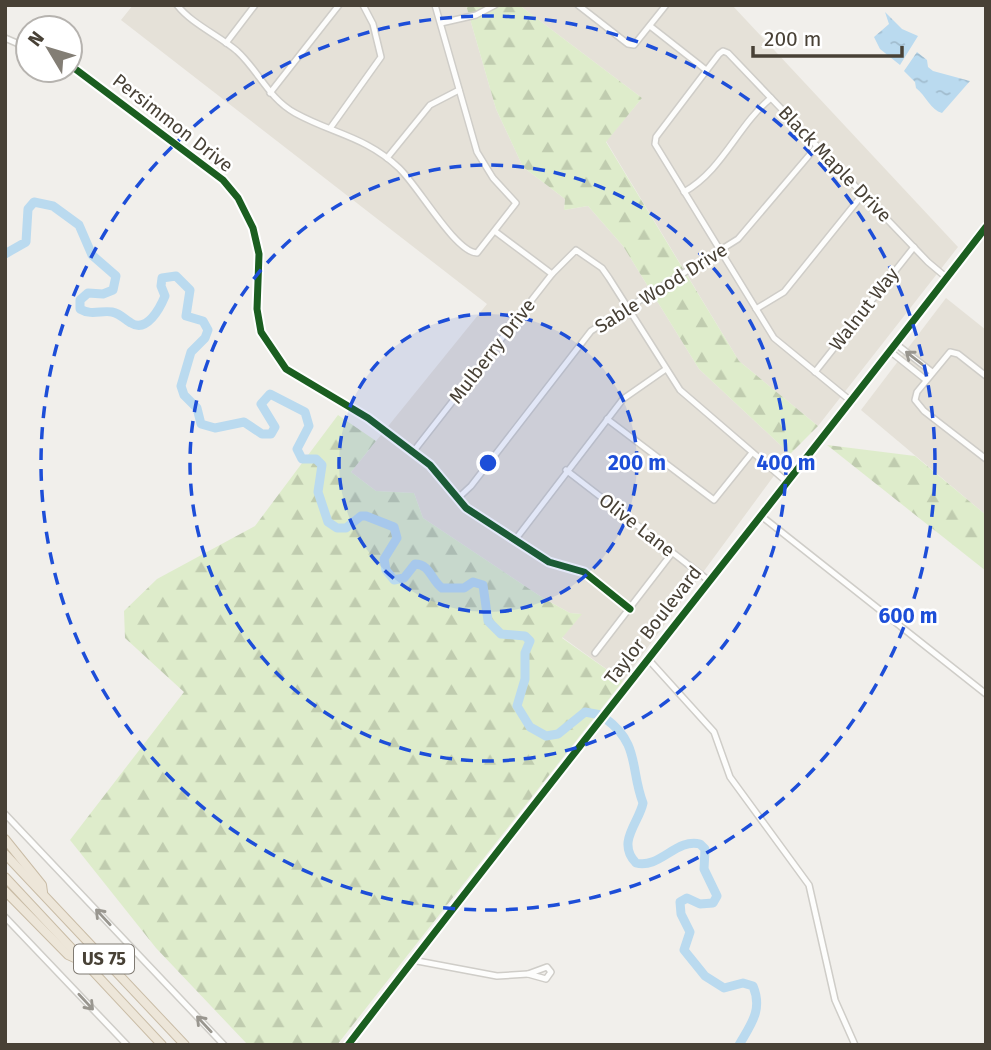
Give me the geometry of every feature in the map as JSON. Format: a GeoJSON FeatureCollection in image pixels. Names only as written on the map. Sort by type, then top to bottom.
{"type":"FeatureCollection","features":[{"type":"Feature","properties":{"kind":"highway"},"geometry":{"type":"LineString","coordinates":[[5,839],[42,885],[44,895]]}},
{"type":"Feature","properties":{"kind":"highway","name":"US 75"},"geometry":{"type":"LineString","coordinates":[[5,854],[185,1045]]}},
{"type":"Feature","properties":{"kind":"highway","name":"US 75"},"geometry":{"type":"LineString","coordinates":[[5,877],[162,1045]]}},
{"type":"Feature","properties":{"kind":"highway"},"geometry":{"type":"LineString","coordinates":[[5,891],[68,955],[87,964]]}},
{"type":"Feature","properties":{"kind":"street"},"geometry":{"type":"LineString","coordinates":[[177,5],[244,58],[270,93],[296,113],[367,144],[387,158],[426,198],[453,238],[472,253],[477,253],[516,203],[493,178],[477,152],[435,5]]}},
{"type":"Feature","properties":{"kind":"street"},"geometry":{"type":"LineString","coordinates":[[226,43],[255,5]]}},
{"type":"Feature","properties":{"kind":"street"},"geometry":{"type":"LineString","coordinates":[[270,93],[339,5]]}},
{"type":"Feature","properties":{"kind":"street"},"geometry":{"type":"LineString","coordinates":[[331,127],[381,57],[373,24],[363,5]]}},
{"type":"Feature","properties":{"kind":"street"},"geometry":{"type":"LineString","coordinates":[[441,23],[476,15],[495,5]]}},
{"type":"Feature","properties":{"kind":"street"},"geometry":{"type":"LineString","coordinates":[[581,6],[628,44],[634,45],[666,5]]}},
{"type":"Feature","properties":{"kind":"street"},"geometry":{"type":"LineString","coordinates":[[650,26],[706,70],[654,140],[774,338],[852,402]]}},
{"type":"Feature","properties":{"kind":"street","name":"Black Maple Drive"},"geometry":{"type":"LineString","coordinates":[[706,70],[723,51],[947,278]]}},
{"type":"Feature","properties":{"kind":"street","name":"Persimmon Drive"},"geometry":{"type":"LineString","coordinates":[[84,76],[223,180],[239,198],[253,228],[259,254],[257,309],[261,332],[276,357],[299,379],[368,418],[436,470],[457,499],[549,562],[584,572],[630,609]]}},
{"type":"Feature","properties":{"kind":"street"},"geometry":{"type":"LineString","coordinates":[[387,158],[430,105],[459,90]]}},
{"type":"Feature","properties":{"kind":"street"},"geometry":{"type":"LineString","coordinates":[[684,192],[705,178],[758,110],[771,98]]}},
{"type":"Feature","properties":{"kind":"street","name":"Sable Wood Drive"},"geometry":{"type":"LineString","coordinates":[[457,499],[471,486],[591,331],[747,231],[817,146]]}},
{"type":"Feature","properties":{"kind":"street"},"geometry":{"type":"LineString","coordinates":[[756,309],[784,292],[863,194]]}},
{"type":"Feature","properties":{"kind":"street","name":"Taylor Boulevard"},"geometry":{"type":"LineString","coordinates":[[348,1045],[708,580],[852,402],[986,227]]}},
{"type":"Feature","properties":{"kind":"street"},"geometry":{"type":"LineString","coordinates":[[496,232],[552,274]]}},
{"type":"Feature","properties":{"kind":"street","name":"Walnut Way"},"geometry":{"type":"LineString","coordinates":[[815,372],[914,247]]}},
{"type":"Feature","properties":{"kind":"street","name":"Mulberry Drive"},"geometry":{"type":"LineString","coordinates":[[413,452],[573,250],[579,251],[602,268],[628,307]]}},
{"type":"Feature","properties":{"kind":"street"},"geometry":{"type":"LineString","coordinates":[[628,307],[666,369],[687,397],[787,482]]}},
{"type":"Feature","properties":{"kind":"street"},"geometry":{"type":"LineString","coordinates":[[896,344],[932,372]]}},
{"type":"Feature","properties":{"kind":"street"},"geometry":{"type":"LineString","coordinates":[[891,352],[926,380]]}},
{"type":"Feature","properties":{"kind":"street"},"geometry":{"type":"LineString","coordinates":[[986,376],[958,354],[950,352],[926,380],[915,400],[923,411],[986,459]]}},
{"type":"Feature","properties":{"kind":"street"},"geometry":{"type":"LineString","coordinates":[[515,540],[566,470],[630,392],[666,369]]}},
{"type":"Feature","properties":{"kind":"street"},"geometry":{"type":"LineString","coordinates":[[607,419],[714,500],[751,454]]}},
{"type":"Feature","properties":{"kind":"street","name":"Olive Lane"},"geometry":{"type":"LineString","coordinates":[[566,470],[708,580]]}},
{"type":"Feature","properties":{"kind":"street"},"geometry":{"type":"LineString","coordinates":[[760,515],[986,694]]}},
{"type":"Feature","properties":{"kind":"street"},"geometry":{"type":"LineString","coordinates":[[595,653],[672,553]]}},
{"type":"Feature","properties":{"kind":"street"},"geometry":{"type":"LineString","coordinates":[[648,659],[714,732],[730,776],[809,885],[835,1000],[855,1045]]}},
{"type":"Feature","properties":{"kind":"street"},"geometry":{"type":"LineString","coordinates":[[5,814],[224,1045]]}},
{"type":"Feature","properties":{"kind":"street"},"geometry":{"type":"LineString","coordinates":[[5,917],[127,1045]]}},
{"type":"Feature","properties":{"kind":"street"},"geometry":{"type":"LineString","coordinates":[[412,960],[497,976],[528,974]]}},
{"type":"Feature","properties":{"kind":"shaded area"},"geometry":{"type":"Polygon","coordinates":[[[133,5],[466,5],[496,109],[523,167],[565,199],[564,210],[588,206],[623,246],[699,369],[790,454],[623,681],[562,637],[581,614],[570,613],[543,598],[423,518],[414,493],[376,491],[351,472],[487,304],[121,20],[133,5]]]}},
{"type":"Feature","properties":{"kind":"shaded area"},"geometry":{"type":"Polygon","coordinates":[[[519,5],[732,5],[958,247],[818,426],[739,361],[606,141],[642,98],[519,5]]]}},
{"type":"Feature","properties":{"kind":"shaded area"},"geometry":{"type":"Polygon","coordinates":[[[946,298],[986,330],[986,515],[861,410],[946,298]]]}},
{"type":"Feature","properties":{"kind":"green space"},"geometry":{"type":"Polygon","coordinates":[[[466,5],[519,5],[642,98],[606,142],[739,361],[818,426],[790,454],[699,369],[623,246],[588,206],[564,210],[565,199],[523,167],[496,109],[466,5]]]}},
{"type":"Feature","properties":{"kind":"green space"},"geometry":{"type":"Polygon","coordinates":[[[338,415],[376,441],[351,472],[376,491],[414,493],[423,518],[543,598],[570,613],[582,614],[562,638],[623,681],[337,1045],[248,1045],[156,948],[70,840],[184,692],[125,638],[124,611],[157,579],[255,526],[338,415]]]}},
{"type":"Feature","properties":{"kind":"green space"},"geometry":{"type":"Polygon","coordinates":[[[827,445],[915,456],[986,515],[986,571],[827,445]]]}},
{"type":"Feature","properties":{"kind":"water"},"geometry":{"type":"Polygon","coordinates":[[[885,12],[902,29],[918,36],[900,65],[880,49],[874,37],[889,24],[885,12]]]}},
{"type":"Feature","properties":{"kind":"water"},"geometry":{"type":"Polygon","coordinates":[[[917,52],[927,60],[928,67],[933,71],[970,81],[942,113],[932,106],[904,71],[917,52]]]}},
{"type":"Feature","properties":{"kind":"waterway"},"geometry":{"type":"LineString","coordinates":[[5,254],[26,242],[28,209],[34,202],[53,206],[79,225],[92,255],[116,276],[113,290],[103,294],[88,293],[80,300],[80,309],[89,312],[112,312],[131,323],[142,325],[152,318],[165,296],[161,286],[162,278],[176,276],[190,290],[186,316],[203,321],[208,330],[205,338],[191,352],[181,386],[184,395],[197,408],[201,424],[215,428],[244,422],[262,434],[271,434],[275,427],[261,404],[270,394],[305,412],[309,426],[297,449],[302,459],[316,459],[322,465],[318,492],[328,522],[337,528],[346,528],[361,516],[366,516],[394,527],[397,538],[384,559],[386,570],[394,580],[404,578],[415,564],[427,569],[442,588],[464,588],[473,582],[483,585],[488,621],[501,634],[525,636],[530,641],[525,653],[525,679],[517,706],[530,727],[546,736],[558,734],[585,712],[601,715]]}},
{"type":"Feature","properties":{"kind":"waterway"},"geometry":{"type":"LineString","coordinates":[[606,719],[617,728],[629,748],[643,803],[628,840],[630,855],[636,863],[653,862],[691,843],[700,844],[705,849],[704,869],[717,896],[713,903],[700,904],[687,898],[680,902],[681,914],[690,932],[684,950],[705,976],[724,988],[743,983],[753,986],[756,1010],[739,1045]]}},
{"type":"Feature","properties":{"kind":"cycle path"},"geometry":{"type":"LineString","coordinates":[[84,76],[223,180],[238,198],[253,228],[259,254],[257,309],[261,332],[286,369],[368,418],[430,465],[466,508],[549,562],[584,572],[630,609]]}},
{"type":"Feature","properties":{"kind":"cycle path"},"geometry":{"type":"LineString","coordinates":[[348,1045],[986,227]]}}]}
